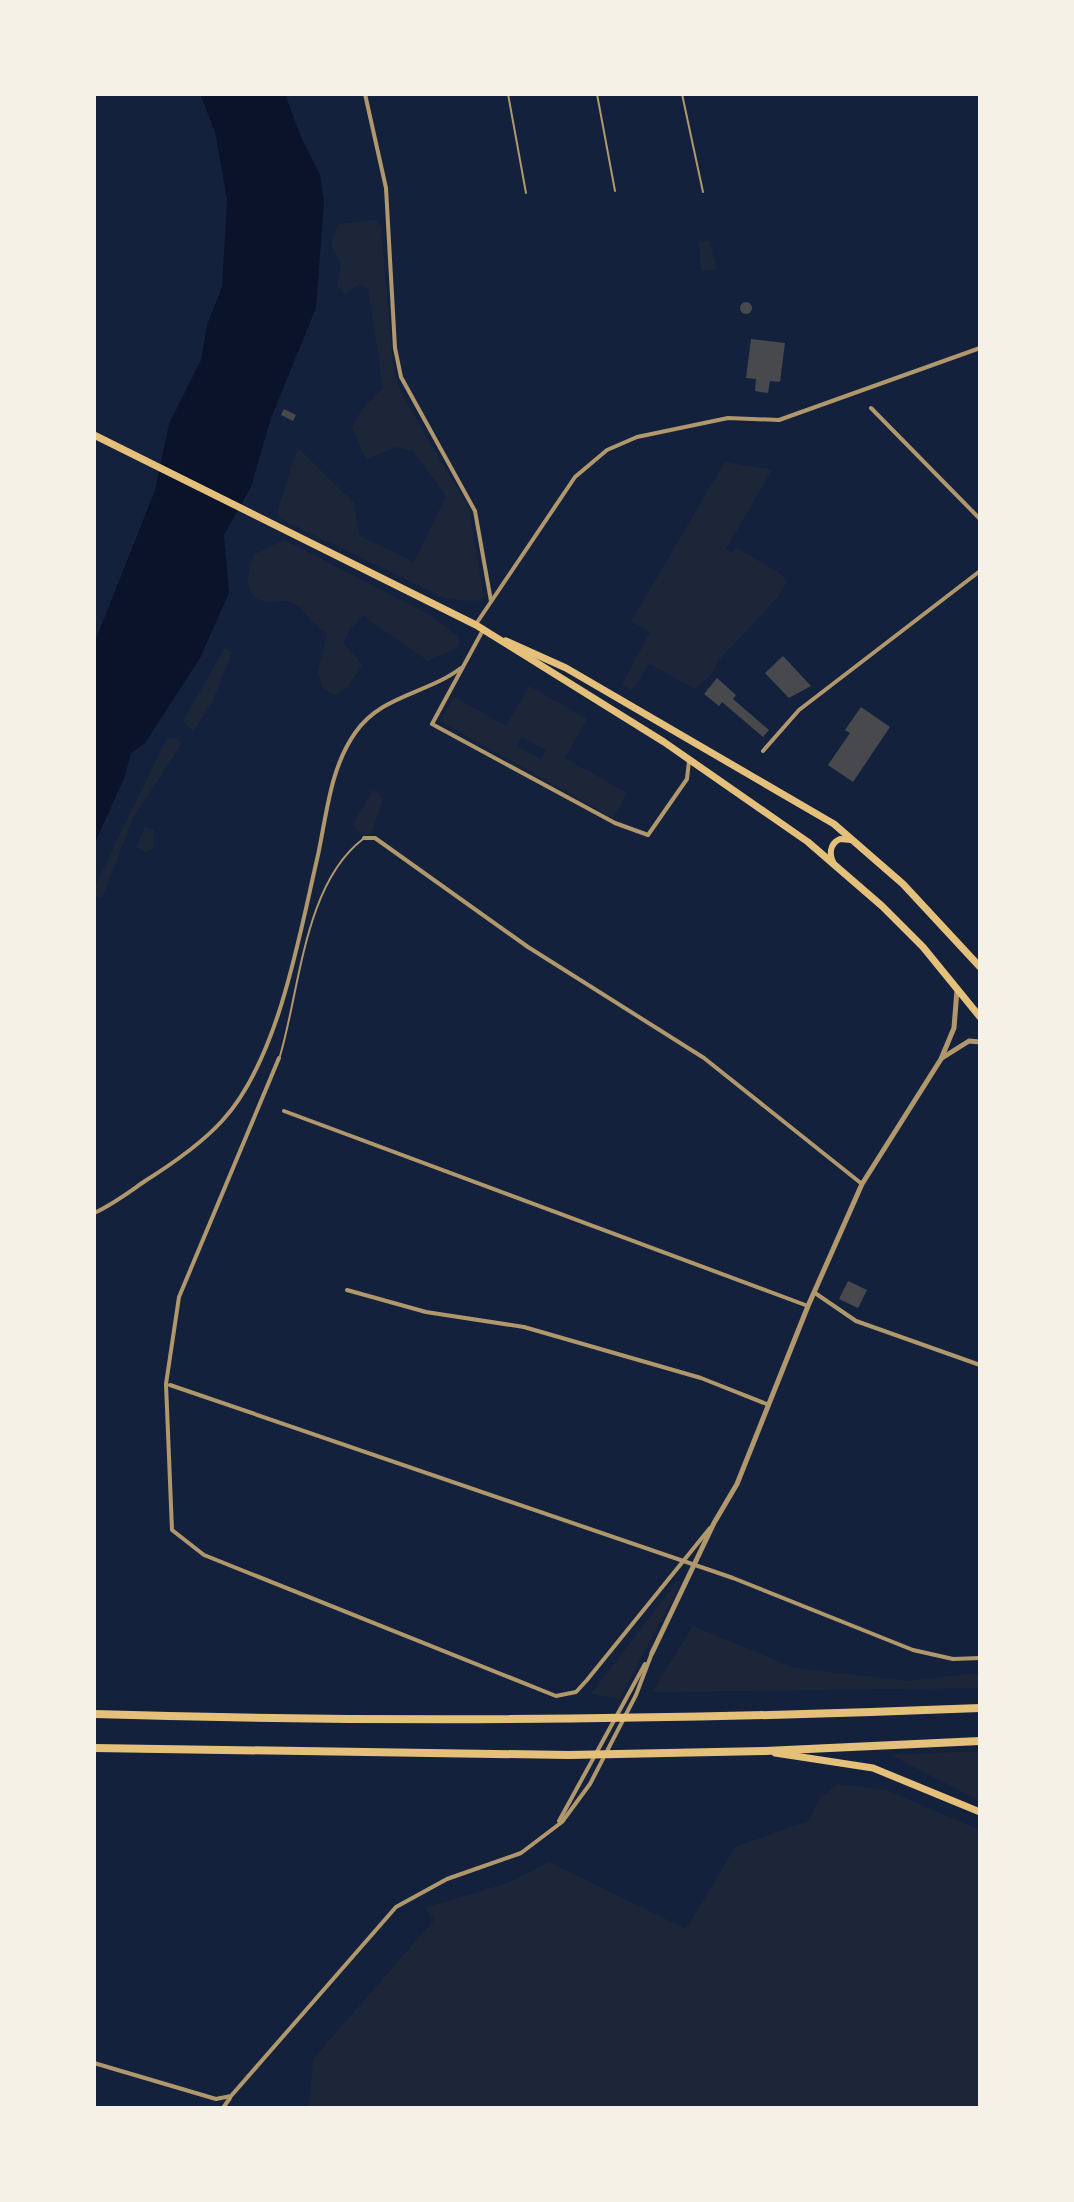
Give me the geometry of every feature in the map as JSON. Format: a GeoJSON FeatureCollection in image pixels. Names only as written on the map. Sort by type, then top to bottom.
{"type":"FeatureCollection","features":[{"type":"Feature","properties":{"kind":"highway"},"geometry":{"type":"LineString","coordinates":[[94,1714],[435,1721],[593,1720],[980,1708]]}},
{"type":"Feature","properties":{"kind":"highway"},"geometry":{"type":"LineString","coordinates":[[94,1748],[569,1755],[765,1751],[980,1741]]}},
{"type":"Feature","properties":{"kind":"main road"},"geometry":{"type":"LineString","coordinates":[[94,435],[479,628],[566,668],[812,809],[858,843],[936,916],[980,967]]}},
{"type":"Feature","properties":{"kind":"main road"},"geometry":{"type":"LineString","coordinates":[[479,628],[690,759],[795,833],[923,947],[980,1017]]}},
{"type":"Feature","properties":{"kind":"main road"},"geometry":{"type":"LineString","coordinates":[[835,866],[830,854],[836,841],[858,843]]}},
{"type":"Feature","properties":{"kind":"main road"},"geometry":{"type":"LineString","coordinates":[[765,1751],[873,1768],[980,1812]]}},
{"type":"Feature","properties":{"kind":"street"},"geometry":{"type":"LineString","coordinates":[[365,94],[386,188],[395,348],[401,377],[475,511],[491,601]]}},
{"type":"Feature","properties":{"kind":"street"},"geometry":{"type":"LineString","coordinates":[[690,759],[687,779],[648,835],[615,823],[432,724],[491,601],[575,477],[607,450],[637,437],[728,418],[779,420],[980,348]]}},
{"type":"Feature","properties":{"kind":"street"},"geometry":{"type":"LineString","coordinates":[[871,408],[980,519]]}},
{"type":"Feature","properties":{"kind":"street"},"geometry":{"type":"LineString","coordinates":[[763,751],[799,710],[980,571]]}},
{"type":"Feature","properties":{"kind":"street"},"geometry":{"type":"LineString","coordinates":[[94,1213],[171,1164],[222,1121],[251,1081],[268,1047],[305,910],[336,769],[355,732],[386,702],[445,680],[461,668]]}},
{"type":"Feature","properties":{"kind":"street"},"geometry":{"type":"LineString","coordinates":[[364,838],[375,838],[528,947],[704,1058],[862,1184]]}},
{"type":"Feature","properties":{"kind":"street"},"geometry":{"type":"LineString","coordinates":[[550,1832],[575,1795],[652,1653],[714,1523],[737,1484],[808,1306],[862,1184],[941,1059],[954,1028],[957,989]]}},
{"type":"Feature","properties":{"kind":"street"},"geometry":{"type":"LineString","coordinates":[[941,1059],[969,1041],[980,1042]]}},
{"type":"Feature","properties":{"kind":"street"},"geometry":{"type":"LineString","coordinates":[[279,1058],[257,1117],[179,1297],[168,1384],[172,1530],[197,1551],[550,1694],[566,1696],[576,1692],[714,1523]]}},
{"type":"Feature","properties":{"kind":"street"},"geometry":{"type":"LineString","coordinates":[[284,1111],[808,1306]]}},
{"type":"Feature","properties":{"kind":"street"},"geometry":{"type":"LineString","coordinates":[[347,1290],[426,1312],[524,1327],[701,1378],[769,1405]]}},
{"type":"Feature","properties":{"kind":"street"},"geometry":{"type":"LineString","coordinates":[[815,1293],[856,1321],[980,1365]]}},
{"type":"Feature","properties":{"kind":"street"},"geometry":{"type":"LineString","coordinates":[[168,1384],[681,1563],[733,1578],[913,1650],[953,1659],[980,1658]]}},
{"type":"Feature","properties":{"kind":"street"},"geometry":{"type":"LineString","coordinates":[[223,2108],[396,1907],[437,1884],[521,1853],[550,1832],[590,1784],[636,1695],[652,1653]]}},
{"type":"Feature","properties":{"kind":"street"},"geometry":{"type":"LineString","coordinates":[[94,2063],[216,2099],[231,2096]]}},
{"type":"Feature","properties":{"kind":"lane"},"geometry":{"type":"LineString","coordinates":[[508,94],[526,193]]}},
{"type":"Feature","properties":{"kind":"lane"},"geometry":{"type":"LineString","coordinates":[[597,94],[615,191]]}},
{"type":"Feature","properties":{"kind":"lane"},"geometry":{"type":"LineString","coordinates":[[682,94],[703,192]]}},
{"type":"Feature","properties":{"kind":"lane"},"geometry":{"type":"LineString","coordinates":[[279,1058],[294,1007],[301,957],[331,876],[349,850],[364,838]]}},
{"type":"Feature","properties":{"kind":"shaded area"},"geometry":{"type":"Polygon","coordinates":[[[200,94],[285,94],[320,175],[324,202],[316,308],[271,418],[251,487],[224,535],[229,593],[200,658],[145,743],[131,753],[125,776],[94,845],[94,644],[155,490],[169,424],[201,360],[207,325],[222,287],[227,199],[215,132],[200,94]]]}},
{"type":"Feature","properties":{"kind":"shaded area"},"geometry":{"type":"Polygon","coordinates":[[[376,220],[381,228],[394,374],[405,400],[469,508],[484,598],[475,601],[447,599],[281,519],[277,512],[298,448],[354,503],[360,536],[414,562],[446,496],[413,451],[397,447],[366,459],[352,428],[362,409],[383,388],[368,288],[359,284],[345,294],[337,285],[341,264],[331,245],[338,224],[376,220]]]}},
{"type":"Feature","properties":{"kind":"shaded area"},"geometry":{"type":"Polygon","coordinates":[[[709,241],[717,269],[701,271],[699,243],[709,241]]]}},
{"type":"Feature","properties":{"kind":"shaded area"},"geometry":{"type":"Polygon","coordinates":[[[725,462],[772,470],[726,549],[731,553],[737,548],[781,574],[787,582],[778,597],[718,661],[712,674],[694,689],[650,664],[632,690],[622,685],[650,632],[631,621],[725,462]]]}},
{"type":"Feature","properties":{"kind":"shaded area"},"geometry":{"type":"Polygon","coordinates":[[[284,540],[428,614],[460,638],[457,648],[428,661],[363,616],[350,629],[343,643],[363,665],[347,687],[335,695],[322,688],[318,671],[327,633],[293,603],[259,600],[253,596],[248,584],[253,555],[284,540]]]}},
{"type":"Feature","properties":{"kind":"shaded area"},"geometry":{"type":"Polygon","coordinates":[[[224,649],[232,652],[212,703],[193,731],[183,721],[224,649]]]}},
{"type":"Feature","properties":{"kind":"shaded area"},"geometry":{"type":"Polygon","coordinates":[[[529,686],[587,719],[565,758],[627,793],[613,818],[440,721],[454,697],[506,726],[529,686]],[[522,737],[517,746],[541,759],[546,750],[522,737]]]}},
{"type":"Feature","properties":{"kind":"shaded area"},"geometry":{"type":"Polygon","coordinates":[[[176,738],[182,743],[133,818],[102,898],[94,896],[94,888],[166,740],[176,738]]]}},
{"type":"Feature","properties":{"kind":"shaded area"},"geometry":{"type":"Polygon","coordinates":[[[373,790],[383,798],[371,834],[362,835],[353,824],[373,790]]]}},
{"type":"Feature","properties":{"kind":"shaded area"},"geometry":{"type":"Polygon","coordinates":[[[145,827],[154,830],[154,847],[146,853],[136,847],[145,827]]]}},
{"type":"Feature","properties":{"kind":"shaded area"},"geometry":{"type":"Polygon","coordinates":[[[678,1580],[681,1582],[620,1699],[591,1694],[678,1580]]]}},
{"type":"Feature","properties":{"kind":"shaded area"},"geometry":{"type":"Polygon","coordinates":[[[693,1626],[794,1668],[907,1681],[980,1673],[980,1688],[652,1692],[693,1626]]]}},
{"type":"Feature","properties":{"kind":"shaded area"},"geometry":{"type":"Polygon","coordinates":[[[980,1751],[980,1801],[891,1755],[980,1751]]]}},
{"type":"Feature","properties":{"kind":"shaded area"},"geometry":{"type":"Polygon","coordinates":[[[838,1784],[886,1790],[980,1830],[980,2108],[309,2108],[313,2059],[434,1920],[424,1908],[508,1883],[549,1862],[686,1929],[735,1847],[808,1821],[820,1798],[838,1784]]]}},
{"type":"Feature","properties":{"kind":"building"},"geometry":{"type":"Polygon","coordinates":[[[746,302],[752,308],[746,314],[740,308],[746,302]]]}},
{"type":"Feature","properties":{"kind":"building"},"geometry":{"type":"Polygon","coordinates":[[[751,339],[785,343],[780,382],[770,381],[768,393],[755,391],[756,379],[746,378],[751,339]]]}},
{"type":"Feature","properties":{"kind":"building"},"geometry":{"type":"Polygon","coordinates":[[[284,409],[296,415],[293,421],[281,415],[284,409]]]}},
{"type":"Feature","properties":{"kind":"building"},"geometry":{"type":"Polygon","coordinates":[[[783,656],[811,686],[789,698],[765,673],[783,656]]]}},
{"type":"Feature","properties":{"kind":"building"},"geometry":{"type":"Polygon","coordinates":[[[717,678],[736,695],[733,699],[769,730],[763,737],[722,702],[719,706],[704,694],[717,678]]]}},
{"type":"Feature","properties":{"kind":"building"},"geometry":{"type":"Polygon","coordinates":[[[861,707],[890,727],[853,782],[828,765],[850,733],[845,730],[861,707]]]}},
{"type":"Feature","properties":{"kind":"building"},"geometry":{"type":"Polygon","coordinates":[[[848,1281],[867,1290],[858,1308],[839,1299],[848,1281]]]}}]}
